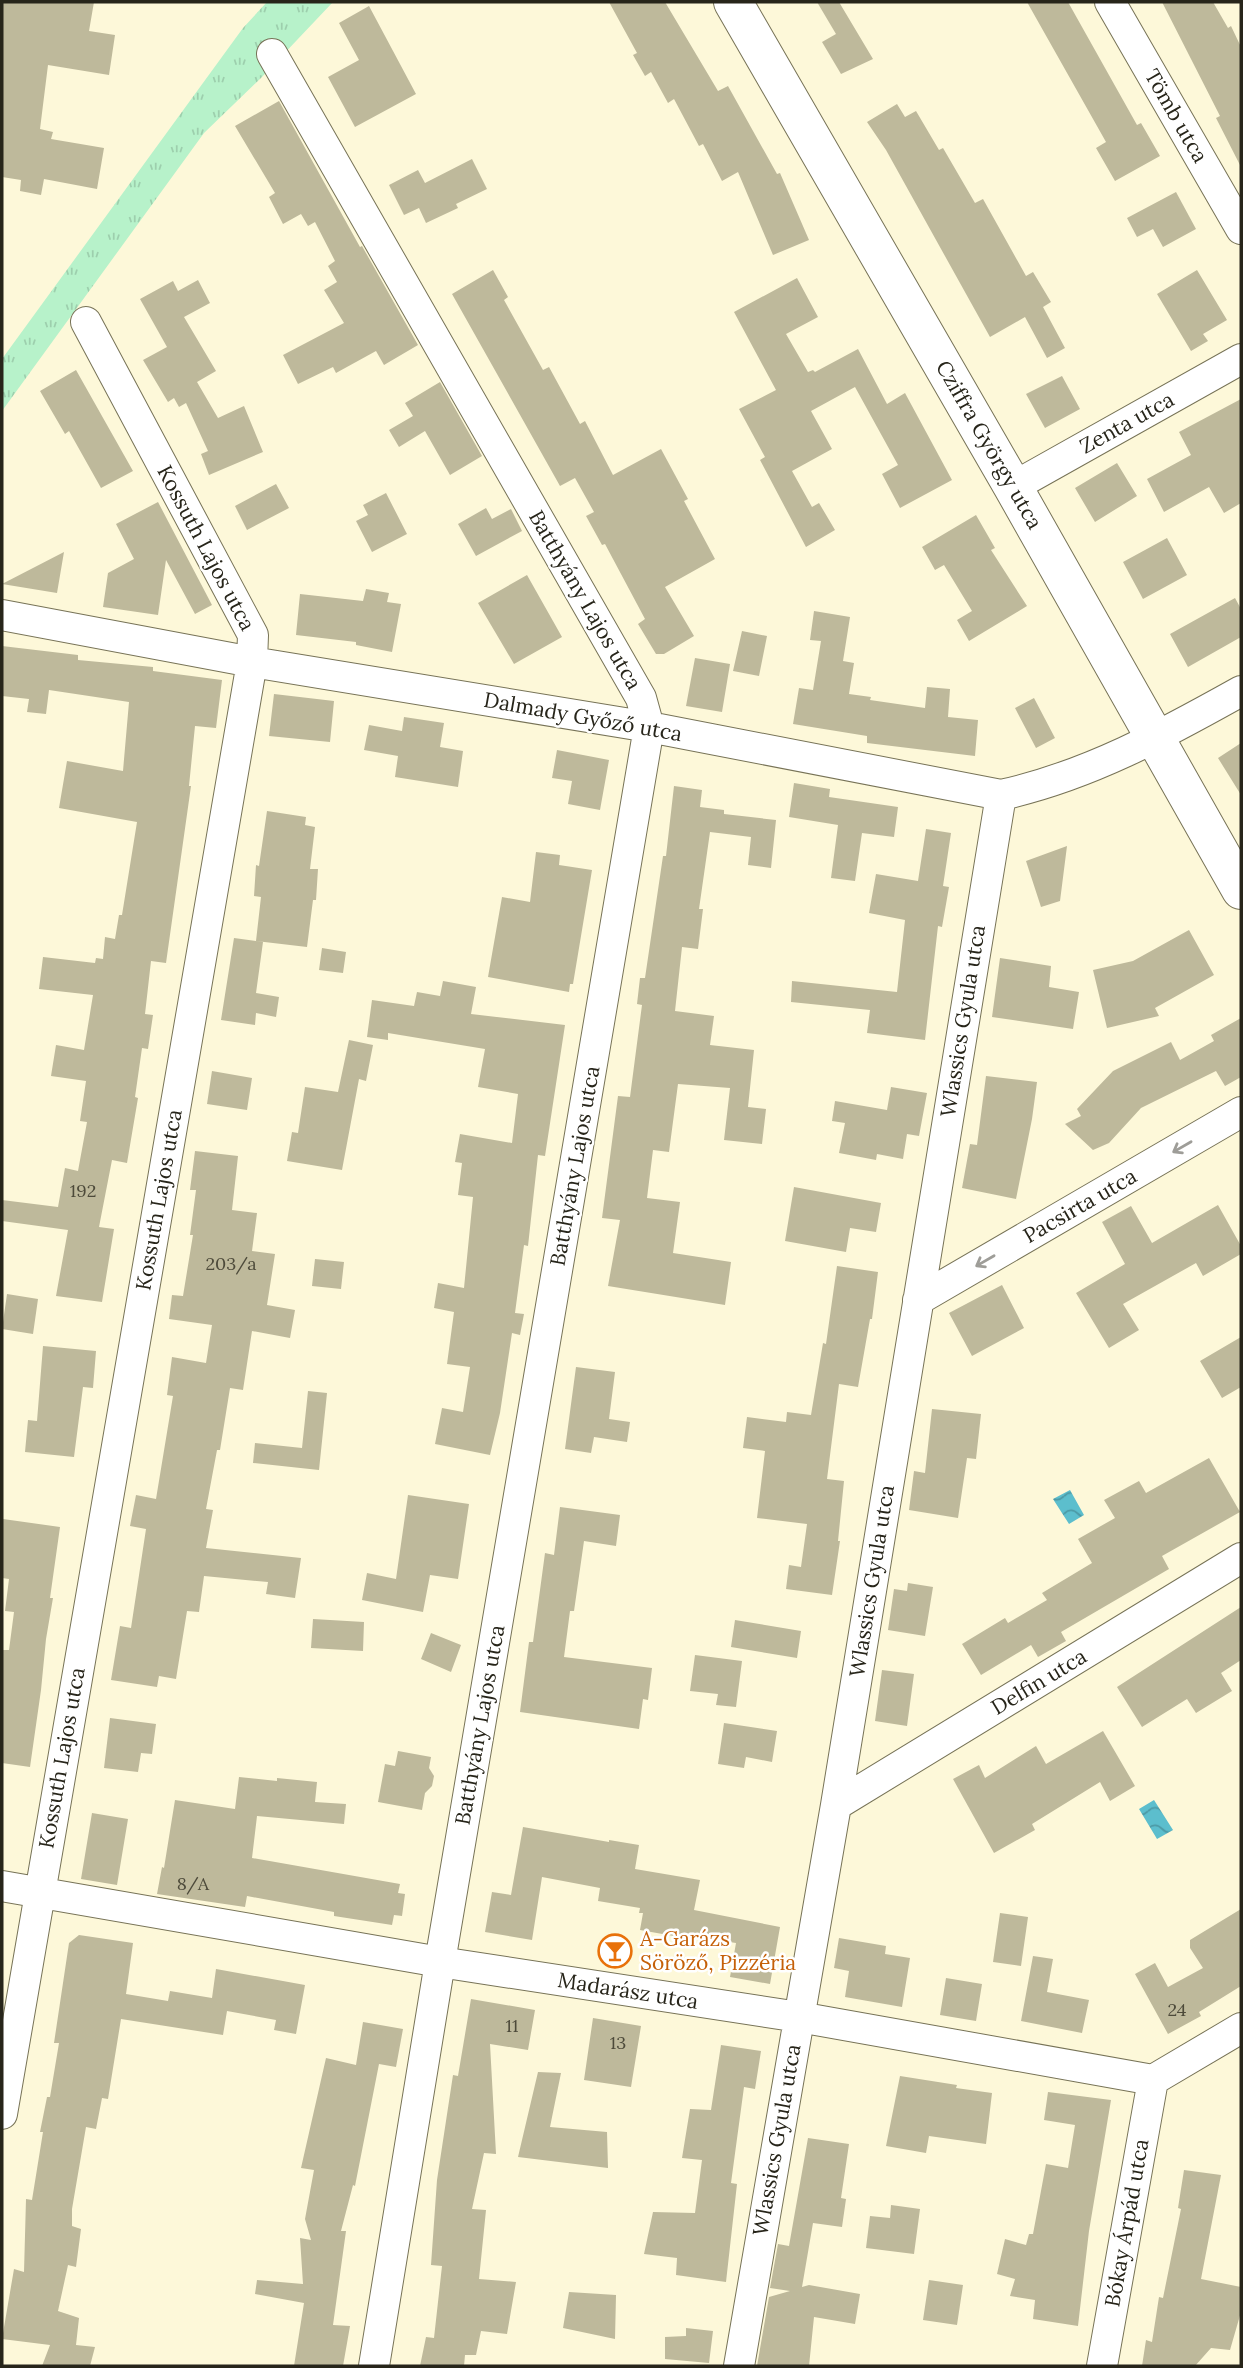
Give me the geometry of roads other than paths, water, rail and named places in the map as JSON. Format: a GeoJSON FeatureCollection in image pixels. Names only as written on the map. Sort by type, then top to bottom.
{"type":"FeatureCollection","features":[{"type":"Feature","properties":{"kind":"street","name":"Cziffra György utca"},"geometry":{"type":"LineString","coordinates":[[733,2],[1013,487],[1241,890]]}},
{"type":"Feature","properties":{"kind":"street","name":"Tömb utca"},"geometry":{"type":"LineString","coordinates":[[1110,2],[1241,229]]}},
{"type":"Feature","properties":{"kind":"street","name":"Batthyány Lajos utca"},"geometry":{"type":"LineString","coordinates":[[271,54],[634,685],[641,698],[649,727],[374,2366]]}},
{"type":"Feature","properties":{"kind":"street","name":"Kossuth Lajos utca"},"geometry":{"type":"LineString","coordinates":[[2,2114],[38,1892],[252,662],[253,635],[86,322]]}},
{"type":"Feature","properties":{"kind":"street","name":"Zenta utca"},"geometry":{"type":"LineString","coordinates":[[1013,487],[1241,359]]}},
{"type":"Feature","properties":{"kind":"street","name":"Dalmady Győző utca"},"geometry":{"type":"LineString","coordinates":[[2,615],[252,662],[649,727],[1000,795],[1032,788],[1119,756],[1156,739],[1241,691]]}},
{"type":"Feature","properties":{"kind":"street","name":"Wlassics Gyula utca"},"geometry":{"type":"LineString","coordinates":[[738,2366],[836,1805],[1000,795]]}},
{"type":"Feature","properties":{"kind":"street","name":"Pacsirta utca"},"geometry":{"type":"LineString","coordinates":[[918,1300],[1241,1112]]}},
{"type":"Feature","properties":{"kind":"street","name":"Delfin utca"},"geometry":{"type":"LineString","coordinates":[[836,1805],[1241,1558]]}},
{"type":"Feature","properties":{"kind":"street","name":"Madarász utca"},"geometry":{"type":"LineString","coordinates":[[2,1886],[440,1962],[799,2017],[1153,2080]]}},
{"type":"Feature","properties":{"kind":"street"},"geometry":{"type":"LineString","coordinates":[[1153,2080],[1241,2028]]}},
{"type":"Feature","properties":{"kind":"street","name":"Bókay Árpád utca"},"geometry":{"type":"LineString","coordinates":[[1102,2366],[1153,2080]]}},
{"type":"Feature","properties":{"kind":"water"},"geometry":{"type":"Polygon","coordinates":[[[1070,1490],[1084,1515],[1069,1524],[1053,1499],[1070,1490]]]}},
{"type":"Feature","properties":{"kind":"water"},"geometry":{"type":"Polygon","coordinates":[[[1154,1800],[1173,1830],[1157,1839],[1139,1809],[1154,1800]]]}},
{"type":"Feature","properties":{"kind":"place","name":"A-Garázs Söröző, Pizzéria"},"geometry":{"type":"Point","coordinates":[615,1951]}}]}
